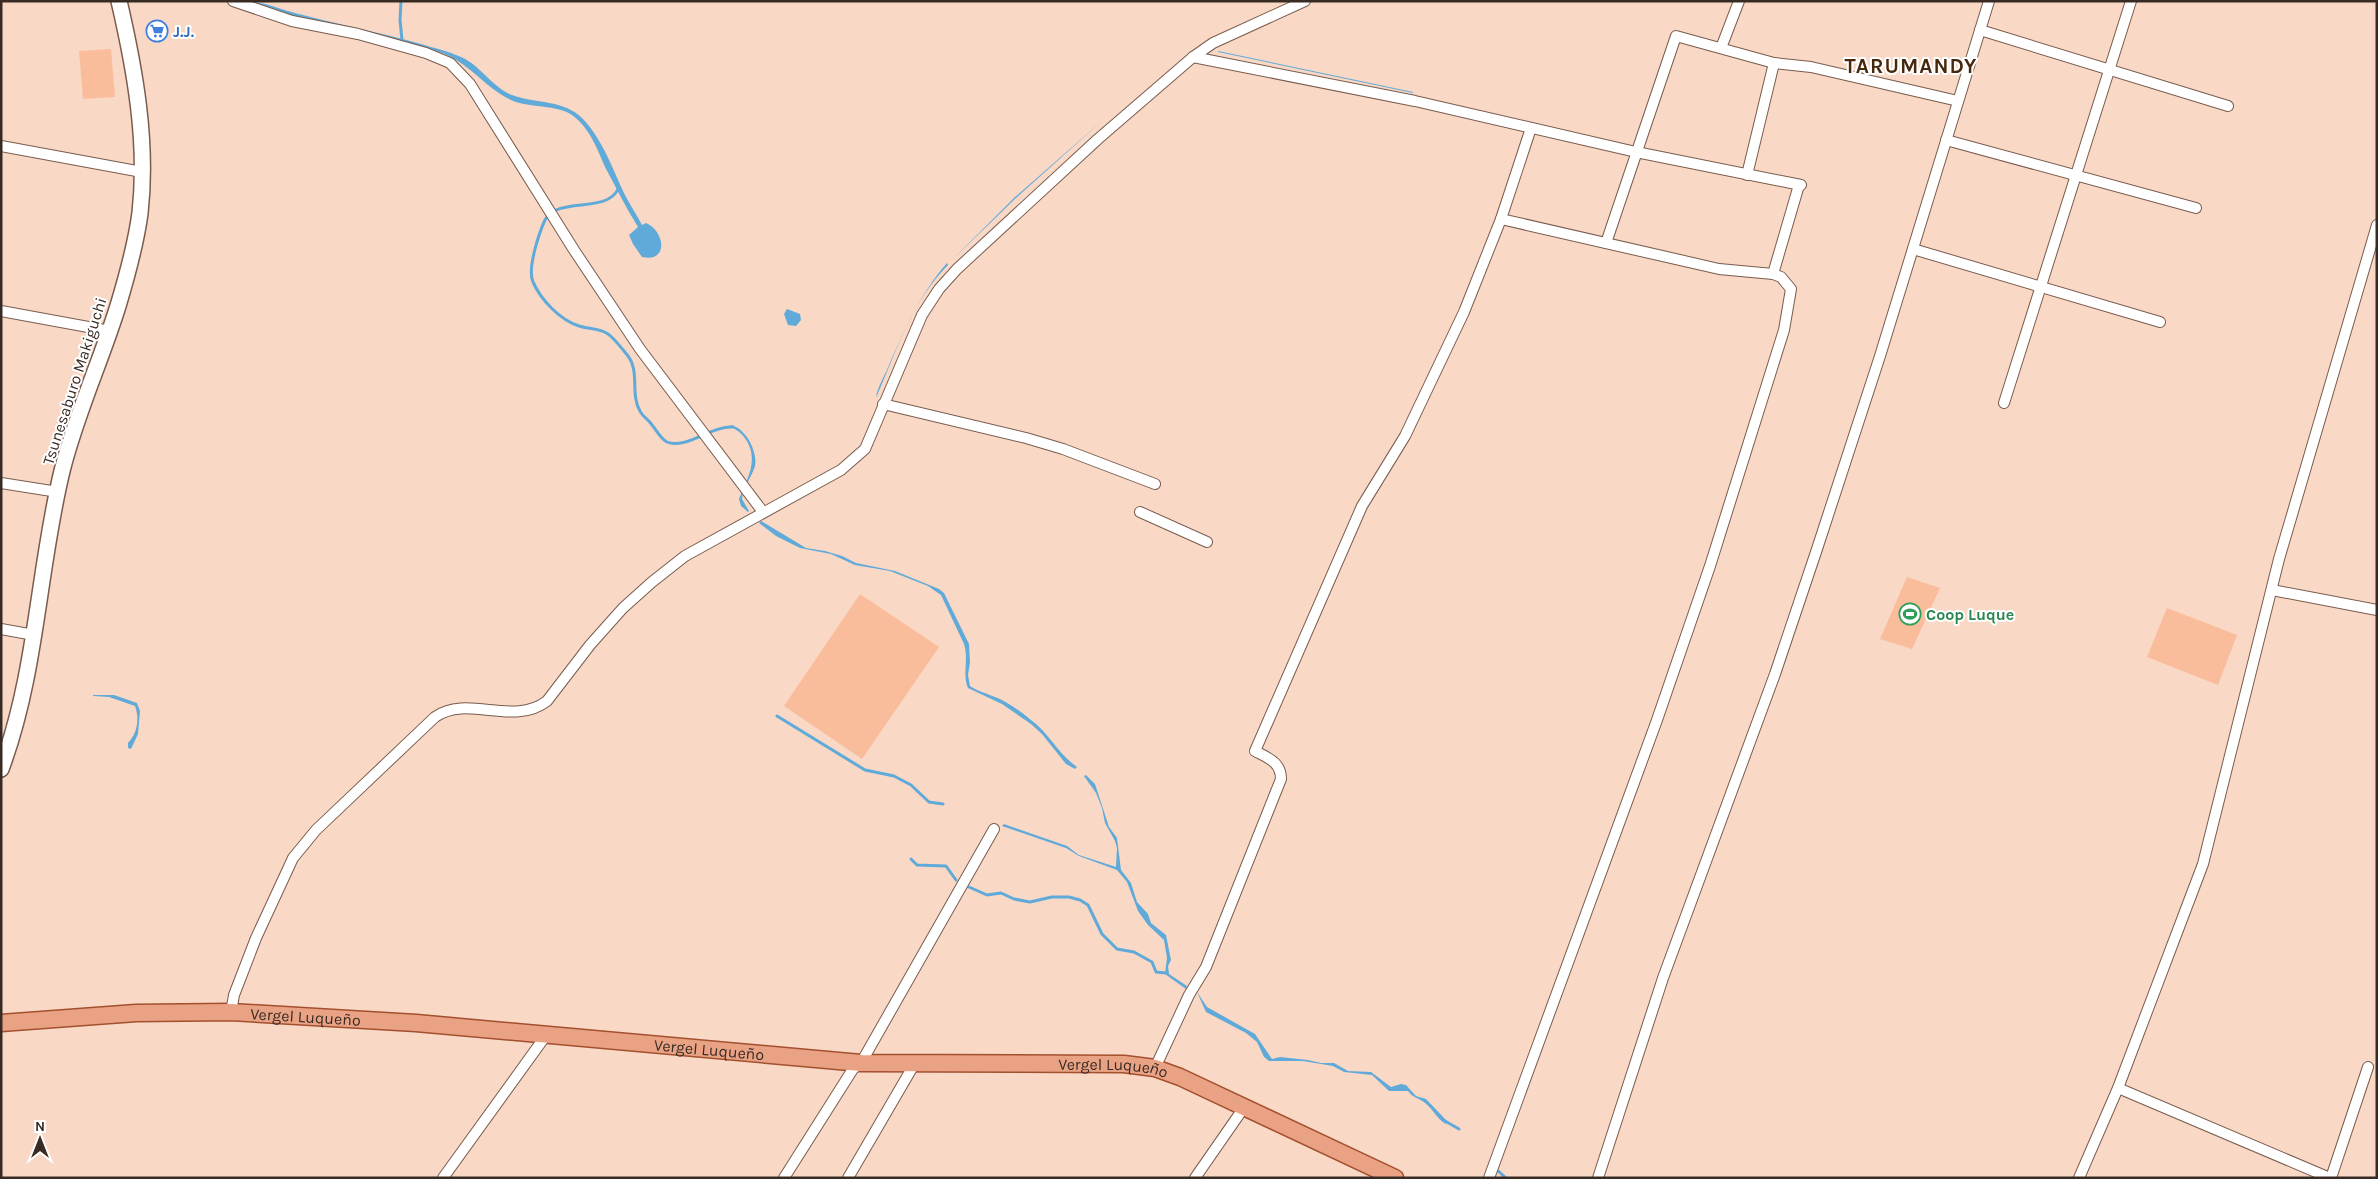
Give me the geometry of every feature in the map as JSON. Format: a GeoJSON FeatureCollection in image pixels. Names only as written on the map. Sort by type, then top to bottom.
{"type":"FeatureCollection","features":[{"type":"Feature","properties":{"kind":"main road","name":"Vergel Luqueño"},"geometry":{"type":"LineString","coordinates":[[1,1024],[136,1013],[231,1012],[416,1022],[861,1064],[915,1062],[1124,1064],[1155,1068],[1180,1077],[1395,1178]]}},
{"type":"Feature","properties":{"kind":"street","name":"Tsunesaburo Makiguchi"},"geometry":{"type":"LineString","coordinates":[[1,769],[16,727],[34,635],[41,580],[70,442],[110,331],[133,250],[140,214],[142,172],[136,87],[120,1]]}},
{"type":"Feature","properties":{"kind":"street"},"geometry":{"type":"LineString","coordinates":[[233,1],[292,21],[358,34],[426,53],[450,63],[470,84],[574,250],[640,349],[763,512]]}},
{"type":"Feature","properties":{"kind":"street"},"geometry":{"type":"LineString","coordinates":[[231,1012],[234,995],[256,938],[293,858],[316,830],[413,737],[435,717],[452,708],[519,713],[540,707],[547,701],[590,644],[623,608],[685,556],[841,470],[865,449],[922,315],[939,289],[957,269],[1098,139],[1193,57],[1220,40],[1305,1]]}},
{"type":"Feature","properties":{"kind":"street"},"geometry":{"type":"LineString","coordinates":[[1720,48],[1740,1]]}},
{"type":"Feature","properties":{"kind":"street"},"geometry":{"type":"LineString","coordinates":[[1598,1178],[1663,978],[1775,674],[1913,249],[1989,1]]}},
{"type":"Feature","properties":{"kind":"street"},"geometry":{"type":"LineString","coordinates":[[2004,403],[2131,1]]}},
{"type":"Feature","properties":{"kind":"street"},"geometry":{"type":"LineString","coordinates":[[1980,30],[2228,106]]}},
{"type":"Feature","properties":{"kind":"street"},"geometry":{"type":"LineString","coordinates":[[1606,243],[1676,36],[1774,63],[1811,67],[1958,101]]}},
{"type":"Feature","properties":{"kind":"street"},"geometry":{"type":"LineString","coordinates":[[1193,57],[1415,101],[1636,152],[1800,185],[1773,274]]}},
{"type":"Feature","properties":{"kind":"street"},"geometry":{"type":"LineString","coordinates":[[1747,174],[1774,63]]}},
{"type":"Feature","properties":{"kind":"street"},"geometry":{"type":"LineString","coordinates":[[1155,1068],[1189,995],[1206,967],[1281,779],[1279,767],[1274,761],[1255,751],[1272,707],[1362,506],[1405,436],[1460,321],[1501,220],[1531,128]]}},
{"type":"Feature","properties":{"kind":"street"},"geometry":{"type":"LineString","coordinates":[[1946,140],[2196,208]]}},
{"type":"Feature","properties":{"kind":"street"},"geometry":{"type":"LineString","coordinates":[[1,146],[142,172]]}},
{"type":"Feature","properties":{"kind":"street"},"geometry":{"type":"LineString","coordinates":[[1489,1178],[1657,720],[1710,566],[1784,330],[1791,289],[1788,283],[1773,274],[1720,269],[1501,220]]}},
{"type":"Feature","properties":{"kind":"street"},"geometry":{"type":"LineString","coordinates":[[2080,1178],[2118,1088],[2203,864],[2272,590],[2377,225]]}},
{"type":"Feature","properties":{"kind":"street"},"geometry":{"type":"LineString","coordinates":[[1913,249],[2160,322]]}},
{"type":"Feature","properties":{"kind":"street"},"geometry":{"type":"LineString","coordinates":[[1,311],[110,331]]}},
{"type":"Feature","properties":{"kind":"street"},"geometry":{"type":"LineString","coordinates":[[883,404],[1026,438],[1063,449],[1155,484]]}},
{"type":"Feature","properties":{"kind":"street"},"geometry":{"type":"LineString","coordinates":[[1,483],[58,492]]}},
{"type":"Feature","properties":{"kind":"street"},"geometry":{"type":"LineString","coordinates":[[1140,512],[1207,542]]}},
{"type":"Feature","properties":{"kind":"street"},"geometry":{"type":"LineString","coordinates":[[2272,590],[2377,610]]}},
{"type":"Feature","properties":{"kind":"street"},"geometry":{"type":"LineString","coordinates":[[1,629],[34,635]]}},
{"type":"Feature","properties":{"kind":"street"},"geometry":{"type":"LineString","coordinates":[[784,1178],[853,1070],[861,1064],[994,829]]}},
{"type":"Feature","properties":{"kind":"street"},"geometry":{"type":"LineString","coordinates":[[443,1178],[547,1034]]}},
{"type":"Feature","properties":{"kind":"street"},"geometry":{"type":"LineString","coordinates":[[848,1178],[915,1062]]}},
{"type":"Feature","properties":{"kind":"street"},"geometry":{"type":"LineString","coordinates":[[2118,1088],[2330,1178],[2368,1067]]}},
{"type":"Feature","properties":{"kind":"street"},"geometry":{"type":"LineString","coordinates":[[1195,1178],[1245,1106]]}},
{"type":"Feature","properties":{"kind":"shaded area"},"geometry":{"type":"Polygon","coordinates":[[[111,49],[115,97],[83,99],[79,51],[111,49]]]}},
{"type":"Feature","properties":{"kind":"shaded area","name":"Coop Luque"},"geometry":{"type":"Polygon","coordinates":[[[1907,577],[1940,588],[1912,649],[1880,639],[1907,577]]]}},
{"type":"Feature","properties":{"kind":"shaded area"},"geometry":{"type":"Polygon","coordinates":[[[860,594],[939,647],[862,759],[784,706],[860,594]]]}},
{"type":"Feature","properties":{"kind":"shaded area"},"geometry":{"type":"Polygon","coordinates":[[[2167,608],[2237,635],[2218,685],[2147,657],[2167,608]]]}},
{"type":"Feature","properties":{"kind":"water"},"geometry":{"type":"Polygon","coordinates":[[[244,1],[266,4],[451,53],[474,65],[498,87],[512,95],[567,108],[583,119],[596,136],[642,225],[646,223],[657,233],[661,245],[660,251],[651,258],[642,257],[633,244],[629,235],[638,227],[591,137],[584,126],[572,115],[556,109],[511,100],[493,89],[459,62],[439,52],[324,24],[244,1]]]}},
{"type":"Feature","properties":{"kind":"water"},"geometry":{"type":"Polygon","coordinates":[[[1218,52],[1413,92],[1413,93],[1218,52]]]}},
{"type":"Feature","properties":{"kind":"water"},"geometry":{"type":"Polygon","coordinates":[[[1103,120],[1016,198],[952,260],[1015,197],[1103,120]]]}},
{"type":"Feature","properties":{"kind":"water"},"geometry":{"type":"Polygon","coordinates":[[[947,263],[948,265],[928,289],[947,263]]]}},
{"type":"Feature","properties":{"kind":"water"},"geometry":{"type":"Polygon","coordinates":[[[923,296],[898,345],[876,398],[881,382],[907,325],[923,296]]]}},
{"type":"Feature","properties":{"kind":"water"},"geometry":{"type":"Polygon","coordinates":[[[787,309],[800,314],[801,320],[796,326],[788,325],[784,314],[787,309]]]}},
{"type":"Feature","properties":{"kind":"water"},"geometry":{"type":"Polygon","coordinates":[[[730,425],[741,430],[749,441],[754,454],[755,466],[742,499],[748,512],[741,506],[739,499],[751,468],[751,452],[741,433],[730,425]]]}},
{"type":"Feature","properties":{"kind":"water"},"geometry":{"type":"Polygon","coordinates":[[[761,521],[806,548],[842,556],[856,563],[895,571],[939,589],[944,593],[969,644],[970,662],[968,675],[970,686],[1005,701],[1023,713],[1077,767],[1075,769],[1066,764],[1042,734],[1031,724],[1002,704],[968,688],[966,683],[964,644],[941,595],[928,586],[890,571],[855,565],[831,554],[800,548],[776,536],[759,523],[761,521]]]}},
{"type":"Feature","properties":{"kind":"water"},"geometry":{"type":"Polygon","coordinates":[[[93,695],[114,695],[137,703],[140,711],[138,734],[131,749],[128,748],[128,743],[134,735],[137,721],[135,706],[109,697],[93,695]]]}},
{"type":"Feature","properties":{"kind":"water"},"geometry":{"type":"Polygon","coordinates":[[[1086,775],[1095,784],[1109,827],[1117,838],[1121,870],[1131,883],[1137,902],[1148,914],[1151,923],[1166,935],[1171,960],[1168,966],[1169,974],[1187,986],[1186,989],[1165,974],[1167,958],[1164,940],[1148,925],[1138,911],[1127,882],[1117,870],[1079,856],[1066,848],[1002,826],[1004,824],[1067,846],[1079,855],[1116,867],[1117,848],[1115,841],[1105,823],[1096,793],[1084,776],[1086,775]]]}},
{"type":"Feature","properties":{"kind":"water"},"geometry":{"type":"Polygon","coordinates":[[[1197,992],[1207,1007],[1255,1034],[1272,1059],[1280,1057],[1334,1063],[1348,1071],[1371,1072],[1391,1087],[1401,1084],[1406,1085],[1416,1096],[1426,1099],[1447,1121],[1446,1124],[1428,1105],[1408,1091],[1389,1091],[1372,1075],[1344,1072],[1333,1066],[1303,1061],[1269,1061],[1264,1057],[1257,1042],[1246,1033],[1206,1012],[1197,992]]]}},
{"type":"Feature","properties":{"kind":"waterway"},"geometry":{"type":"LineString","coordinates":[[401,1],[402,40]]}},
{"type":"Feature","properties":{"kind":"waterway"},"geometry":{"type":"LineString","coordinates":[[618,189],[612,197],[604,201],[560,209],[551,213],[545,220],[534,251],[532,276],[536,289],[546,302],[565,319],[579,326],[605,332],[613,338],[632,362],[637,404],[642,415],[665,441],[674,444],[682,443],[725,427],[733,427]]}},
{"type":"Feature","properties":{"kind":"waterway"},"geometry":{"type":"LineString","coordinates":[[777,716],[865,770],[894,776],[911,785],[929,802],[943,804]]}},
{"type":"Feature","properties":{"kind":"waterway"},"geometry":{"type":"LineString","coordinates":[[911,859],[917,865],[946,866],[956,880]]}},
{"type":"Feature","properties":{"kind":"waterway"},"geometry":{"type":"LineString","coordinates":[[969,887],[987,895],[1001,893],[1014,899],[1030,902],[1052,897],[1069,897],[1080,900],[1088,905],[1102,934],[1117,949],[1134,952],[1152,962],[1156,972],[1166,973]]}},
{"type":"Feature","properties":{"kind":"waterway"},"geometry":{"type":"LineString","coordinates":[[1445,1121],[1459,1129]]}},
{"type":"Feature","properties":{"kind":"waterway"},"geometry":{"type":"LineString","coordinates":[[1497,1170],[1506,1178]]}},
{"type":"Feature","properties":{"kind":"place","name":"J.J."},"geometry":{"type":"Point","coordinates":[157,31]}},
{"type":"Feature","properties":{"kind":"place","name":"Coop Luque"},"geometry":{"type":"Point","coordinates":[1910,614]}},
{"type":"Feature","properties":{"kind":"district","name":"TARUMANDY"},"geometry":{"type":"Point","coordinates":[1911,66]}}]}
